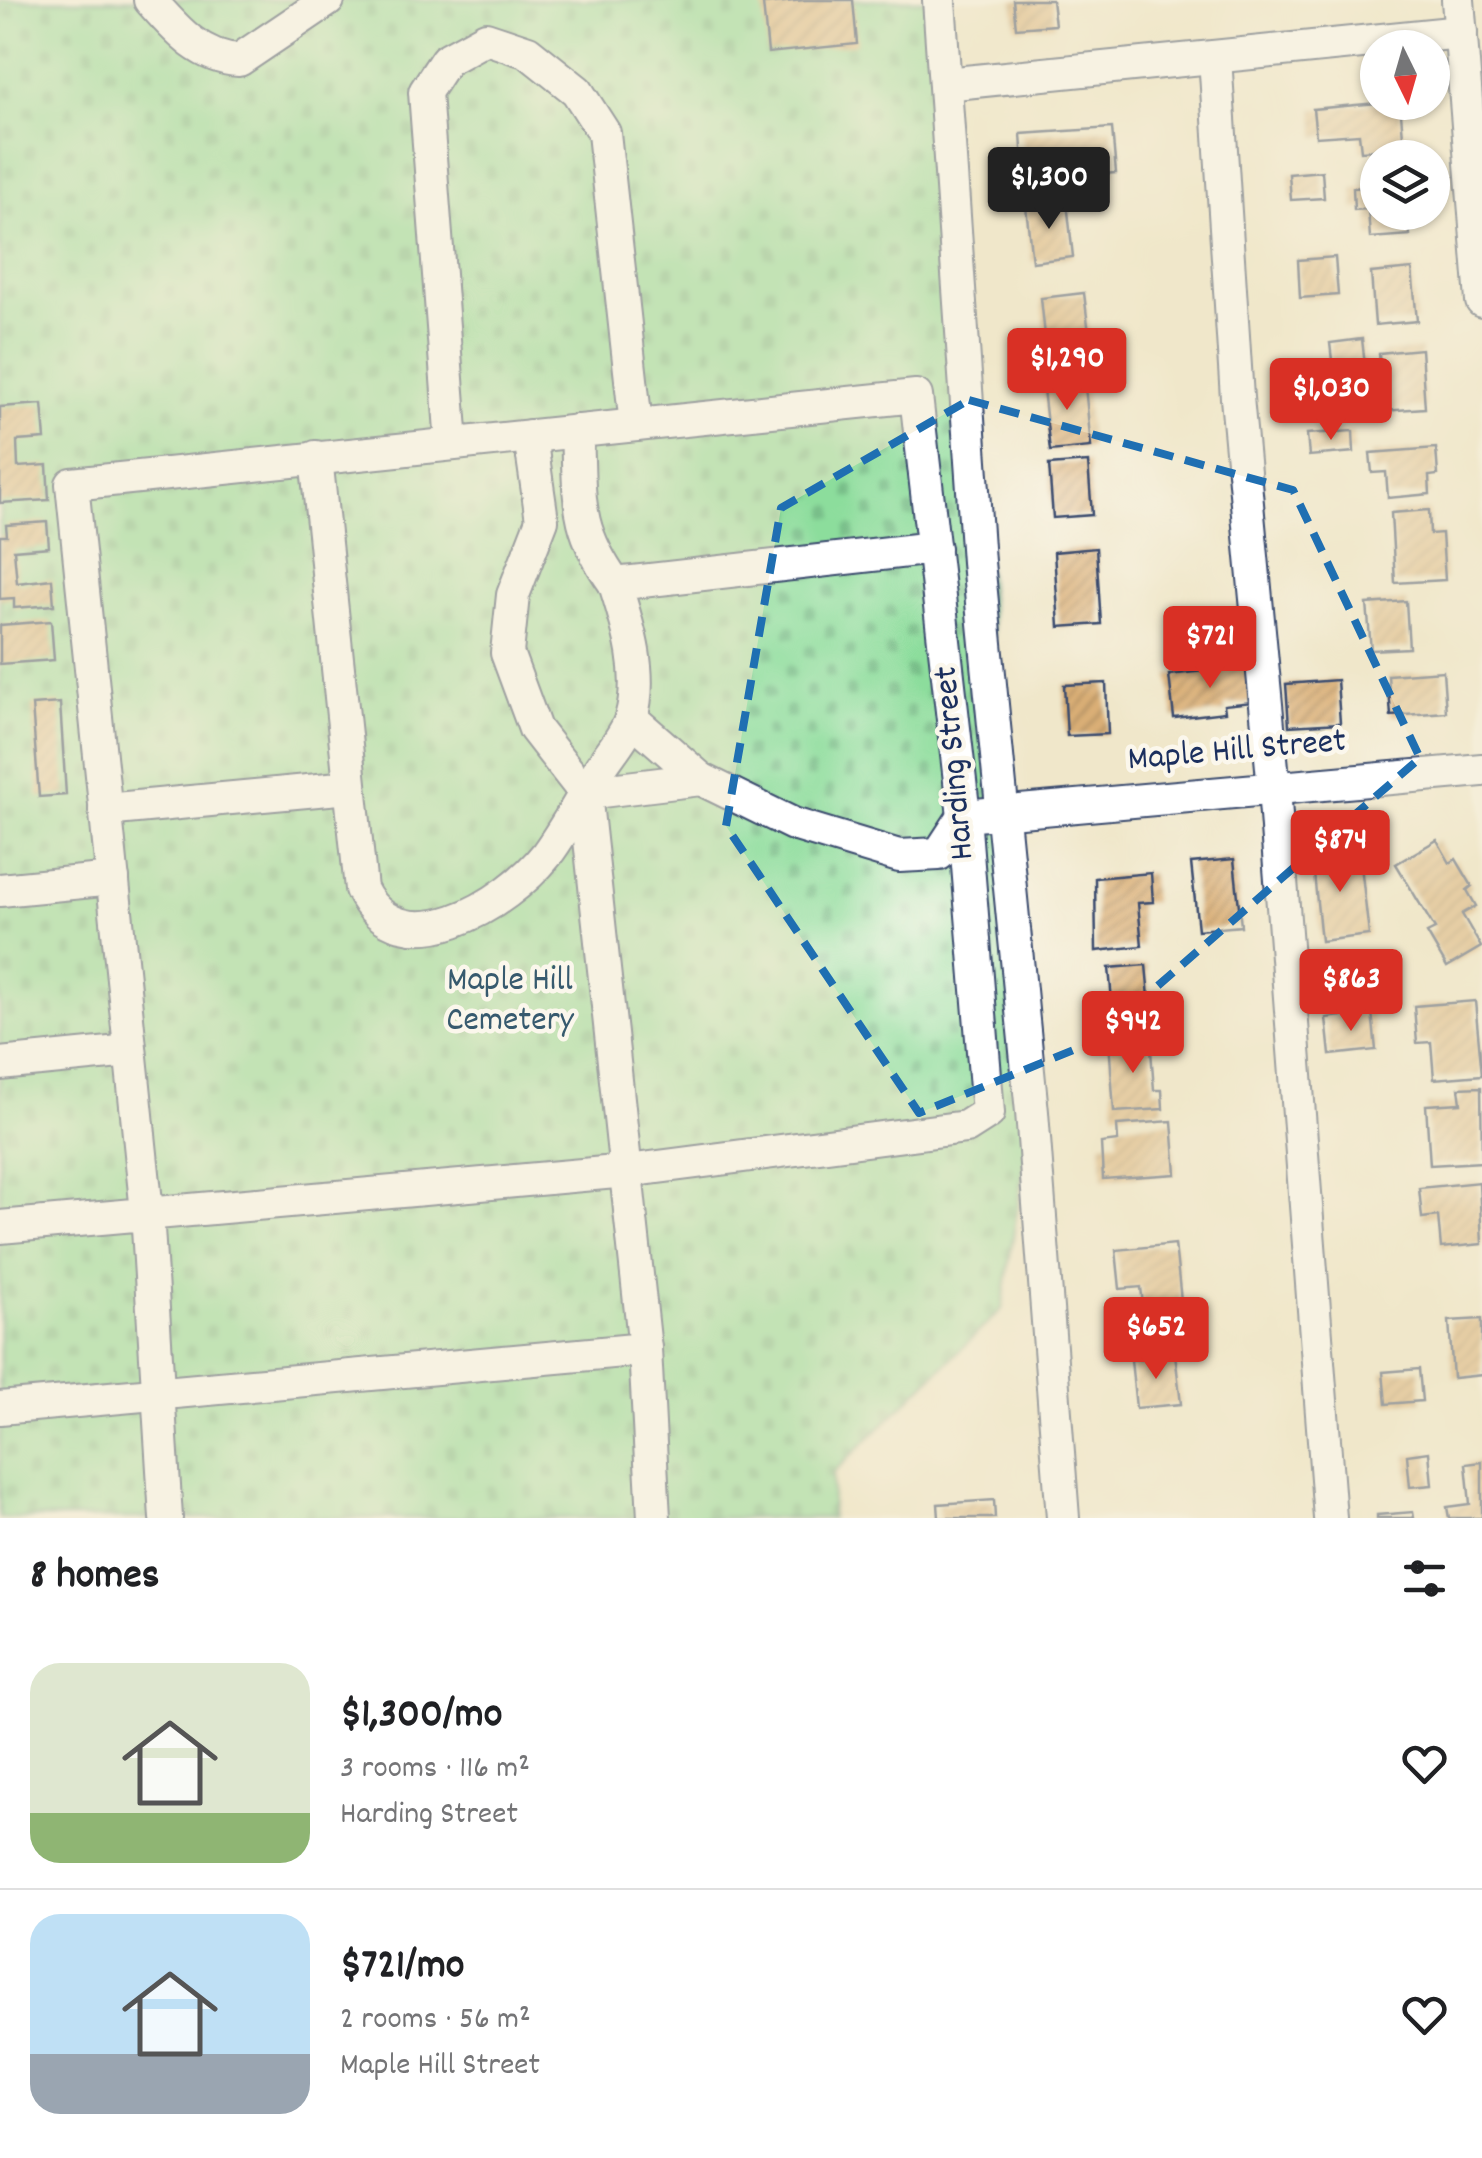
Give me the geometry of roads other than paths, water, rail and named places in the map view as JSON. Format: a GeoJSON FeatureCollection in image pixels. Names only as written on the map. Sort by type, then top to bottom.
{"type":"FeatureCollection","features":[{"type":"Feature","properties":{"kind":"street"},"geometry":{"type":"LineString","coordinates":[[150,0],[180,34],[207,52],[239,60],[328,0]]}},
{"type":"Feature","properties":{"kind":"street","name":"Harding Street"},"geometry":{"type":"LineString","coordinates":[[939,0],[1000,812],[1032,1112],[1063,1518]]}},
{"type":"Feature","properties":{"kind":"street"},"geometry":{"type":"LineString","coordinates":[[945,84],[1214,57],[1460,16],[1482,300]]}},
{"type":"Feature","properties":{"kind":"street"},"geometry":{"type":"LineString","coordinates":[[452,444],[425,92],[446,60],[486,38],[528,52],[577,91],[604,133],[636,425]]}},
{"type":"Feature","properties":{"kind":"street"},"geometry":{"type":"LineString","coordinates":[[1214,57],[1237,398],[1274,789],[1330,1518]]}},
{"type":"Feature","properties":{"kind":"street"},"geometry":{"type":"LineString","coordinates":[[0,1227],[147,1212],[627,1171],[966,1128],[988,1113],[964,816],[916,396],[72,484],[147,1212],[166,1518]]}},
{"type":"Feature","properties":{"kind":"street"},"geometry":{"type":"LineString","coordinates":[[316,457],[361,888],[372,910],[395,926],[427,927],[500,900],[546,856],[631,718],[634,647],[615,584],[593,553],[582,526],[576,431]]}},
{"type":"Feature","properties":{"kind":"street"},"geometry":{"type":"LineString","coordinates":[[530,436],[542,520],[513,595],[507,653],[535,729],[585,793],[645,1349],[654,1517],[643,1518]]}},
{"type":"Feature","properties":{"kind":"street"},"geometry":{"type":"LineString","coordinates":[[615,584],[934,548]]}},
{"type":"Feature","properties":{"kind":"street"},"geometry":{"type":"LineString","coordinates":[[631,718],[701,780],[793,824],[899,856],[939,854],[964,816]]}},
{"type":"Feature","properties":{"kind":"street","name":"Maple Hill Street"},"geometry":{"type":"LineString","coordinates":[[964,816],[1482,770]]}},
{"type":"Feature","properties":{"kind":"street"},"geometry":{"type":"LineString","coordinates":[[585,793],[701,780]]}},
{"type":"Feature","properties":{"kind":"street"},"geometry":{"type":"LineString","coordinates":[[105,810],[350,787]]}},
{"type":"Feature","properties":{"kind":"street"},"geometry":{"type":"LineString","coordinates":[[0,890],[112,879]]}},
{"type":"Feature","properties":{"kind":"street"},"geometry":{"type":"LineString","coordinates":[[0,1064],[130,1051]]}},
{"type":"Feature","properties":{"kind":"street"},"geometry":{"type":"LineString","coordinates":[[0,1408],[645,1349]]}},
{"type":"Feature","properties":{"kind":"park label","name":"Maple Hill Cemetery"},"geometry":{"type":"Point","coordinates":[510,1002]}}]}
